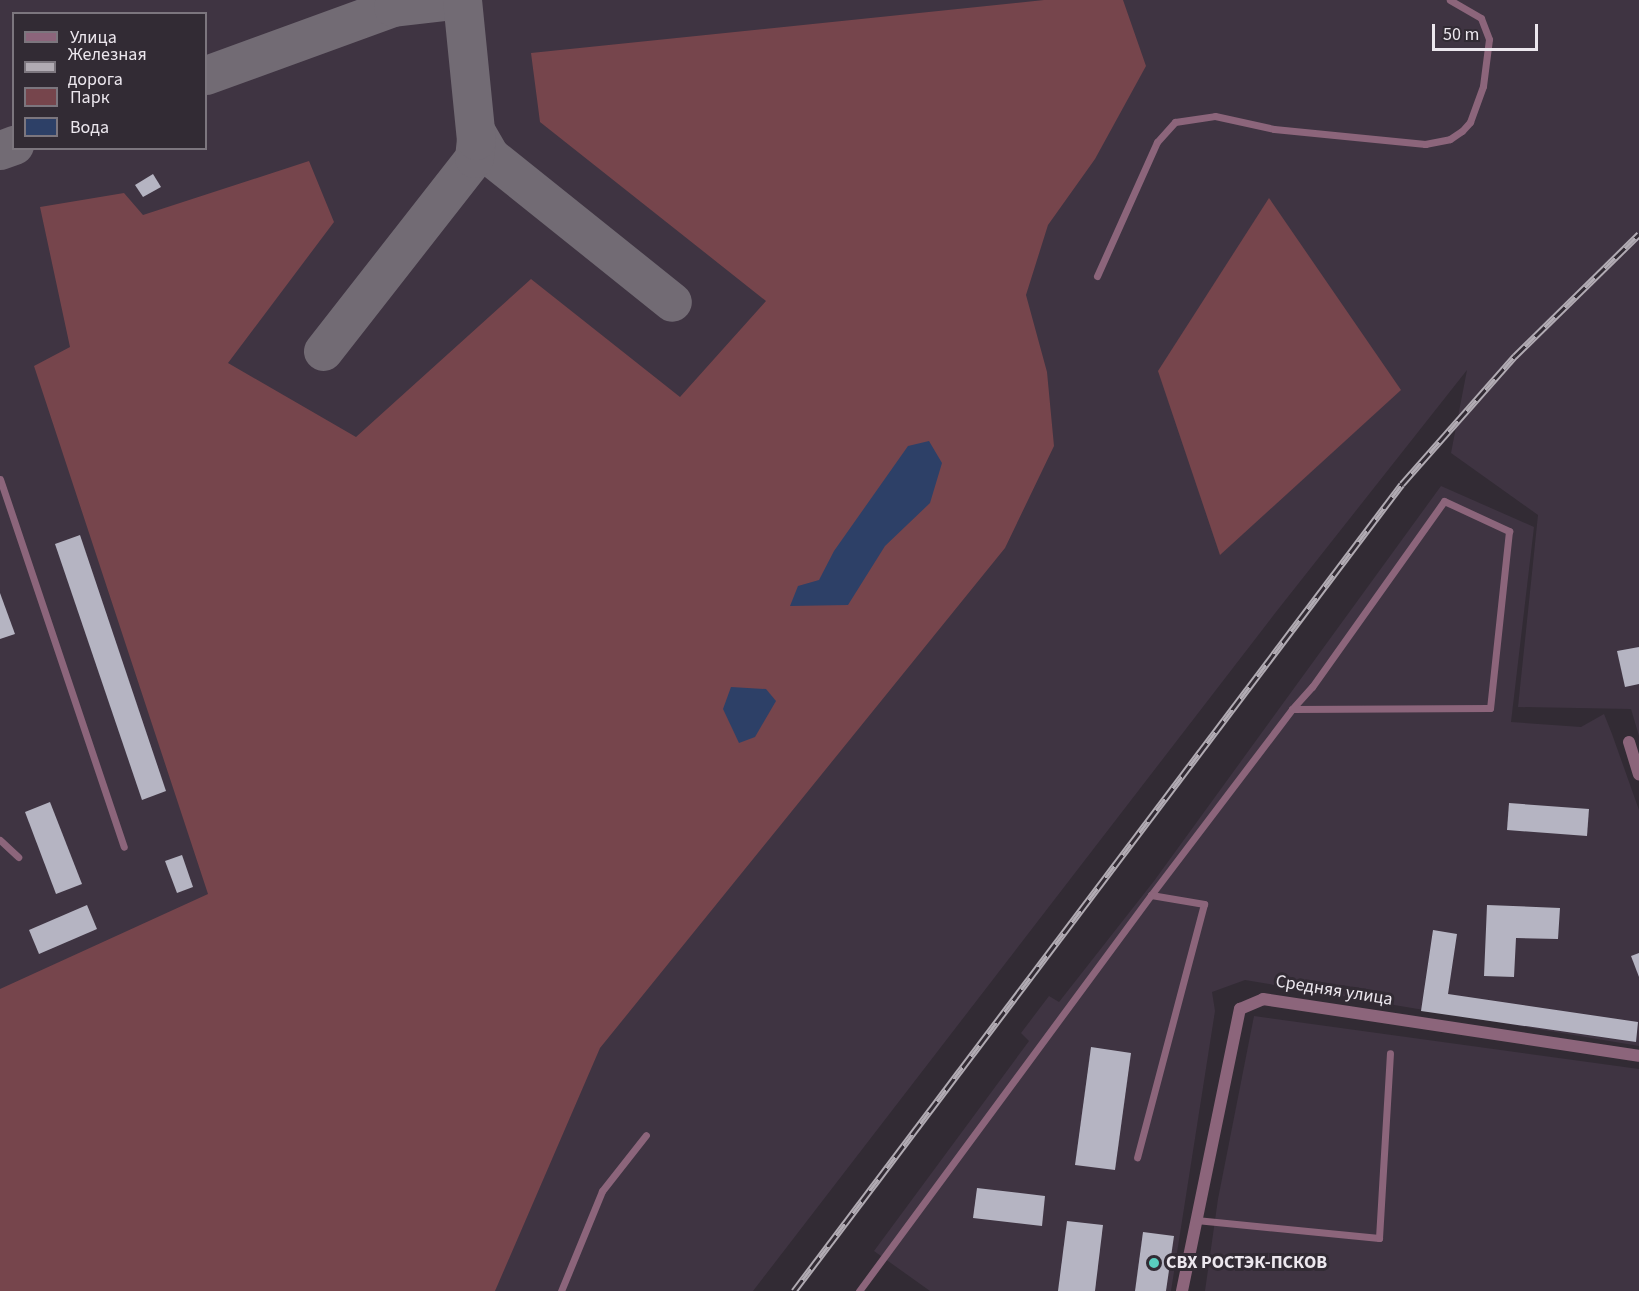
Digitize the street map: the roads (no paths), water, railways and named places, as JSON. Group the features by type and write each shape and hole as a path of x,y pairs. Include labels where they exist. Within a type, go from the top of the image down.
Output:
{"street":[{"path":"1629,742 1639,774"},
{"name":"Средняя улица","path":"1182,1291 1232,1031 1240,1009 1263,999 1639,1056"}],"lane":[{"path":"1097,276 1157,142 1174,122 1215,116 1274,129 1425,144 1450,139 1462,131 1470,122 1483,86 1489,39 1481,18 1450,0"},
{"path":"0,478 124,847"},
{"path":"859,1291 1151,895 1292,709 1312,687 1444,501 1509,531 1491,708 1292,709"},
{"path":"0,840 18,857"},
{"path":"1137,1157 1204,904 1151,895"},
{"path":"1196,1220 1379,1238 1389,1053"},
{"path":"561,1291 603,1191 646,1134"}],"water":[{"path":"929,441 942,463 930,503 885,546 848,605 790,606 798,586 819,580 834,551 908,446"},
{"path":"731,687 766,689 776,701 755,737 739,743 723,709"}],"railway":[{"path":"794,1291 1402,484 1515,356 1639,234"}],"place":[{"name":"СВХ РОСТЭК-ПСКОВ","path":"1154,1263"}]}
